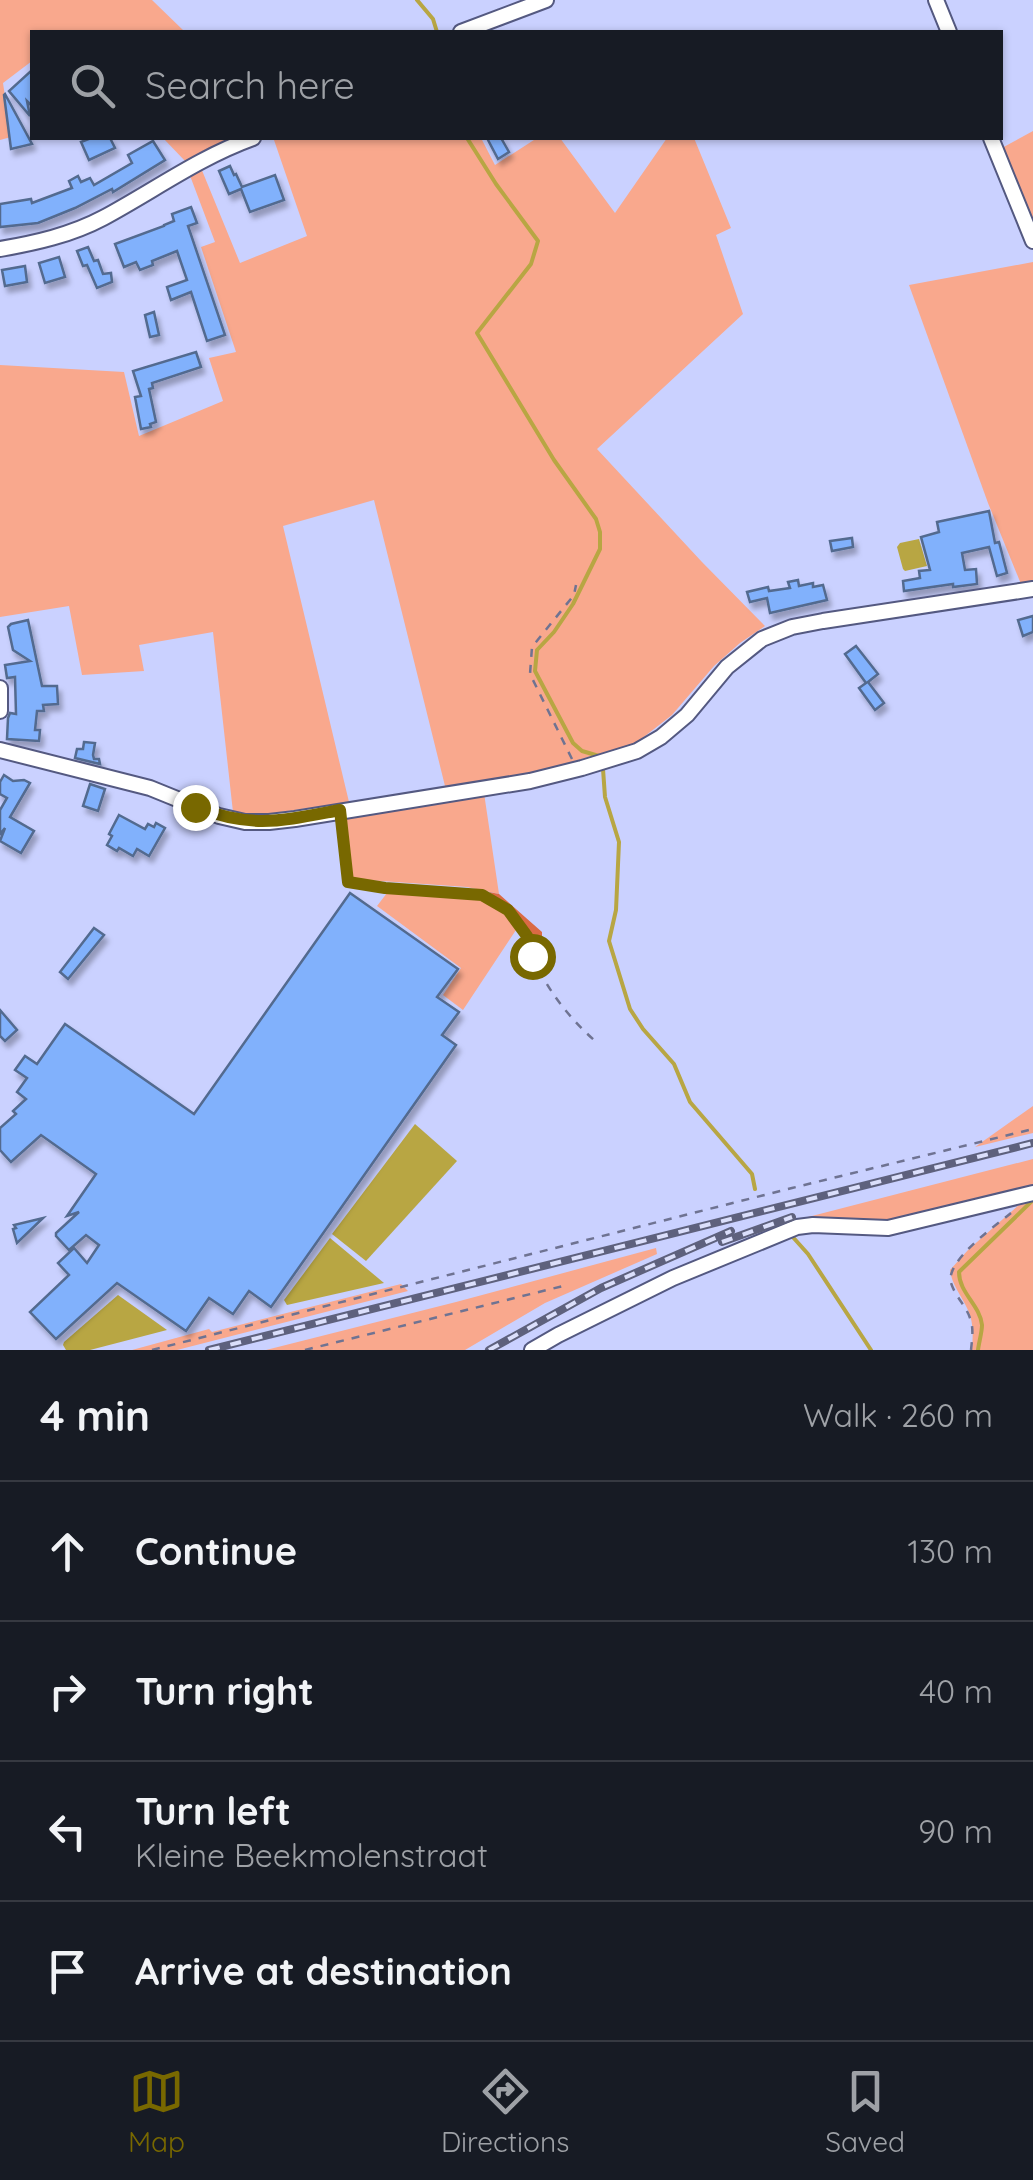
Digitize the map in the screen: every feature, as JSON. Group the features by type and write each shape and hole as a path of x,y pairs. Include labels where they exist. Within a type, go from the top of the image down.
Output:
{"street":[{"path":"466,30 546,0"},
{"path":"936,0 948,30"},
{"path":"0,249 67,233 102,218 210,155 248,140"},
{"path":"992,140 1033,241"},
{"path":"0,750 150,788 219,816 269,822 577,770 637,751 660,737 687,715 727,667 762,639 792,627 1033,589"},
{"path":"0,688 0,712"},
{"path":"532,1350 672,1278 796,1227 888,1228 1032,1193"}],"path":[{"path":"576,585 574,595 532,647 530,674 577,770"},
{"path":"340,810 348,882 482,895 508,910 527,936 545,982 574,1022 594,1040"},
{"path":"152,1350 1033,1130"},
{"path":"971,1350 971,1320 949,1279 951,1272 977,1240 1032,1193"},
{"path":"305,1350 567,1285"}],"shaded area":[{"path":"0,0 152,0 183,30 30,30 30,63 3,83 11,137 0,140"},
{"path":"1033,131 1033,229 1000,149"},
{"path":"165,140 238,140 186,162"},
{"path":"274,140 482,140 495,165 534,140 561,140 615,213 666,140 695,140 731,228 716,235 743,314 597,449 765,626 714,666 672,715 636,743 509,777 445,786 374,500 283,526 349,802 254,816 233,812 213,632 139,645 144,671 82,675 69,606 0,617 0,365 124,372 139,436 223,401 209,358 236,352 201,247 215,242 189,173 201,168 240,263 307,236"},
{"path":"1033,262 1033,582 1021,584 909,285"},
{"path":"919,539 927,566 905,571 897,547"},
{"path":"484,793 499,894 467,887 352,879 349,875 345,814"},
{"path":"489,892 499,894 542,932 542,958 537,959 519,921"},
{"path":"387,893 488,901 518,927 463,1010 443,995 461,968 377,906"},
{"path":"1033,1106 1033,1133 975,1147"},
{"path":"415,1124 457,1161 366,1261 332,1234"},
{"path":"1033,1159 1033,1188 879,1223 808,1217"},
{"path":"1033,1196 1033,1350 972,1350 971,1318 950,1270"},
{"path":"330,1238 384,1283 287,1305 284,1300"},
{"path":"656,1248 657,1254 545,1303 465,1350 266,1350 456,1302"},
{"path":"401,1284 408,1291 177,1350 132,1350 209,1329 212,1332"},
{"path":"118,1295 167,1330 90,1350 66,1350 64,1342"}],"building":[{"path":"30,72 30,104 27,101 30,116 9,91"},
{"path":"5,94 32,144 11,149"},
{"path":"111,140 115,148 89,160 81,142"},
{"path":"488,140 502,140 509,152 498,159"},
{"path":"153,141 165,160 113,192 112,189 38,223 0,227 0,204 31,199 32,203 72,188 69,181 78,176 81,182 90,178 94,185 132,163 128,155"},
{"path":"230,166 242,187 275,175 284,200 250,212 241,189 229,194 219,171"},
{"path":"191,207 197,223 188,226 225,335 207,341 191,292 171,300 167,287 187,280 177,251 140,270 136,262 124,267 115,244 164,226 174,221 172,214"},
{"path":"88,247 103,274 111,273 112,282 97,288 77,251"},
{"path":"59,257 65,277 45,283 39,263"},
{"path":"25,266 27,282 5,286 2,270"},
{"path":"154,312 159,335 150,337 145,315"},
{"path":"196,352 201,367 152,383 153,388 149,389 156,422 141,429 135,397 141,396 133,371"},
{"path":"989,511 995,543 999,542 1007,573 997,576 989,547 962,553 965,570 976,569 977,584 904,591 903,581 920,578 919,571 930,570 921,537 939,532 937,522"},
{"path":"852,538 853,547 832,551 830,541"},
{"path":"798,580 799,586 823,585 827,600 770,613 767,598 750,602 747,592 768,587 769,591 790,588 788,582"},
{"path":"1033,616 1033,632 1023,636 1018,620"},
{"path":"28,620 42,686 57,686 58,704 43,705 44,711 37,711 35,730 40,730 39,741 7,739 8,718 10,713 16,714 15,677 7,678 5,665 30,661 13,650 8,627"},
{"path":"856,646 878,674 868,682 884,703 875,710 859,688 866,683 845,654"},
{"path":"84,742 95,743 93,755 100,764 75,758"},
{"path":"4,775 13,781 30,783 10,817 34,831 21,853 0,841 5,828 0,834 0,810 7,798 0,794"},
{"path":"90,784 105,789 98,811 83,806"},
{"path":"119,815 145,829 156,823 165,828 149,856 137,849 133,856 107,845"},
{"path":"350,893 458,969 437,997 459,1012 442,1035 456,1045 271,1307 249,1291 233,1314 209,1298 186,1331 117,1283 56,1339 30,1312 69,1275 58,1263 74,1248 87,1263 99,1245 86,1235 69,1250 56,1236 79,1212 67,1216 96,1174 41,1135 11,1162 0,1150 0,1128 26,1099 17,1092 27,1078 15,1070 25,1056 37,1064 65,1024 194,1114"},
{"path":"94,928 104,935 68,979 60,972"},
{"path":"0,1010 17,1030 5,1041 0,1036"},
{"path":"43,1218 17,1243 14,1225"}],"waterway":[{"path":"417,0 433,19 436,30"},
{"path":"468,140 538,241 531,264 477,333 554,460 596,519 600,532 600,549 573,604 537,650 535,671 573,743 582,751 599,756"},
{"path":"603,769 605,797 619,842 616,910 609,941 630,1009 674,1064 690,1102 752,1174 755,1189"},
{"path":"978,1350 980,1318 962,1286 959,1272 1033,1200"},
{"path":"791,1235 808,1254 871,1350"}],"railway":[{"path":"209,1350 1033,1143"},
{"path":"722,1242 792,1217"},
{"path":"489,1350 601,1288 731,1231"}],"route":[{"path":"195,807 245,822 269,822 340,810 348,882 482,895 508,910 527,936 532,956"}]}
